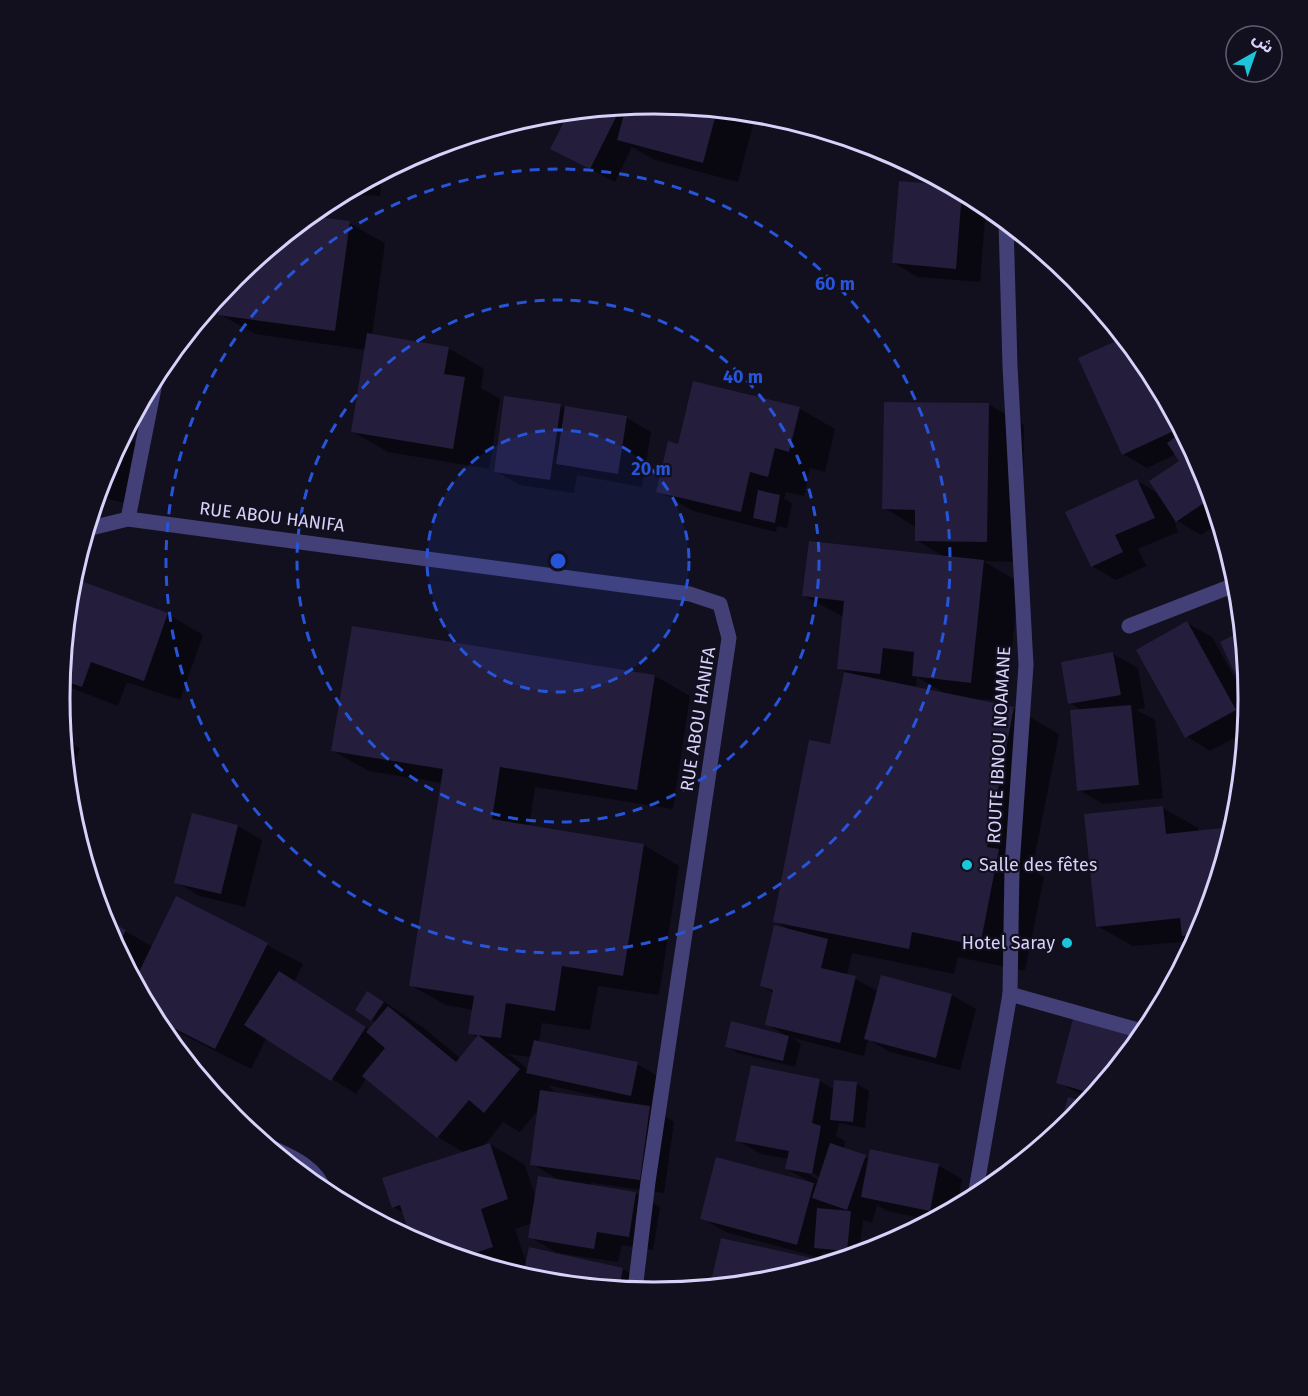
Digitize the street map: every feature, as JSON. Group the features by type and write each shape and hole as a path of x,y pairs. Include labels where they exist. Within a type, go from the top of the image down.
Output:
{"street":[{"name":"ROUTE IBNOU NOAMANE","path":"977,1183 1010,994 1012,867 1026,665 1010,366 1006,233"},
{"path":"96,527 128,519 151,403"},
{"name":"RUE ABOU HANIFA","path":"128,519 690,594 720,604 729,638 648,1182 636,1281"},
{"path":"1129,626 1227,588"},
{"path":"1010,994 1134,1029"}],"building":[{"path":"654,114 715,118 703,163 617,140 624,116"},
{"path":"617,116 590,169 550,149 564,122"},
{"path":"899,181 928,183 961,202 956,269 892,263"},
{"path":"323,218 350,221 335,331 218,315 219,309 241,285 299,235"},
{"path":"367,333 449,347 444,374 465,377 453,449 351,432"},
{"path":"1116,341 1139,374 1172,431 1122,455 1078,358"},
{"path":"693,381 800,407 789,452 775,448 768,477 750,472 741,512 656,492 668,441 678,444"},
{"path":"504,396 561,404 550,480 494,472"},
{"path":"884,402 989,403 987,542 915,541 915,510 882,509"},
{"path":"565,406 627,416 618,474 556,464"},
{"path":"1175,437 1204,503 1176,522 1149,481 1179,461 1167,443"},
{"path":"1137,479 1155,518 1115,535 1123,552 1091,567 1065,512"},
{"path":"758,490 780,495 775,523 753,518"},
{"path":"809,541 984,560 971,683 912,676 914,652 883,648 880,674 837,669 844,601 802,596"},
{"path":"83,582 168,613 144,681 91,662 82,687 71,683 75,622"},
{"path":"1187,621 1236,710 1185,738 1136,650"},
{"path":"352,626 655,675 637,790 500,767 492,819 644,844 623,976 562,966 555,1011 506,1003 501,1038 468,1034 474,996 409,986 443,769 331,751"},
{"path":"1234,635 1237,678 1220,642"},
{"path":"1113,652 1121,695 1068,704 1061,662"},
{"path":"844,672 1014,707 987,847 999,849 980,946 912,932 909,949 773,922 809,740 830,744"},
{"path":"1131,705 1139,785 1077,791 1070,710"},
{"path":"1163,806 1166,834 1222,828 1207,886 1186,935 1182,936 1180,918 1096,927 1084,814"},
{"path":"192,813 238,825 221,894 174,883"},
{"path":"176,896 268,943 215,1049 173,1028 139,971"},
{"path":"117,925 126,930 122,937"},
{"path":"774,925 828,939 821,968 856,976 840,1043 765,1025 773,990 760,986"},
{"path":"279,971 366,1027 331,1081 244,1025"},
{"path":"881,975 952,994 936,1058 864,1039"},
{"path":"367,991 384,1002 371,1021 355,1010"},
{"path":"388,1006 456,1062 478,1035 520,1069 484,1113 469,1100 437,1138 362,1076 385,1048 366,1032"},
{"path":"1073,1019 1130,1034 1085,1091 1056,1083"},
{"path":"731,1021 789,1036 783,1061 725,1047"},
{"path":"534,1040 638,1062 631,1096 526,1073"},
{"path":"751,1065 820,1079 812,1123 821,1126 812,1174 785,1169 789,1151 735,1141"},
{"path":"834,1080 857,1082 853,1122 830,1120"},
{"path":"540,1090 650,1106 640,1180 530,1165"},
{"path":"1068,1097 1078,1100 1067,1111 1063,1115"},
{"path":"490,1143 508,1199 481,1209 493,1247 474,1253 407,1226 400,1205 392,1208 382,1178"},
{"path":"830,1143 866,1155 847,1210 812,1198"},
{"path":"870,1149 939,1164 930,1211 861,1197"},
{"path":"716,1157 814,1183 797,1245 700,1219"},
{"path":"538,1176 636,1192 629,1237 597,1232 594,1249 528,1238"},
{"path":"817,1208 851,1211 847,1249 843,1251 814,1248"},
{"path":"721,1238 815,1259 768,1270 712,1278"},
{"path":"529,1247 623,1268 621,1280 578,1277 525,1267"}],"place":[{"name":"Salle des fêtes","path":"967,865"},
{"name":"Hotel Saray","path":"1067,943"}]}
